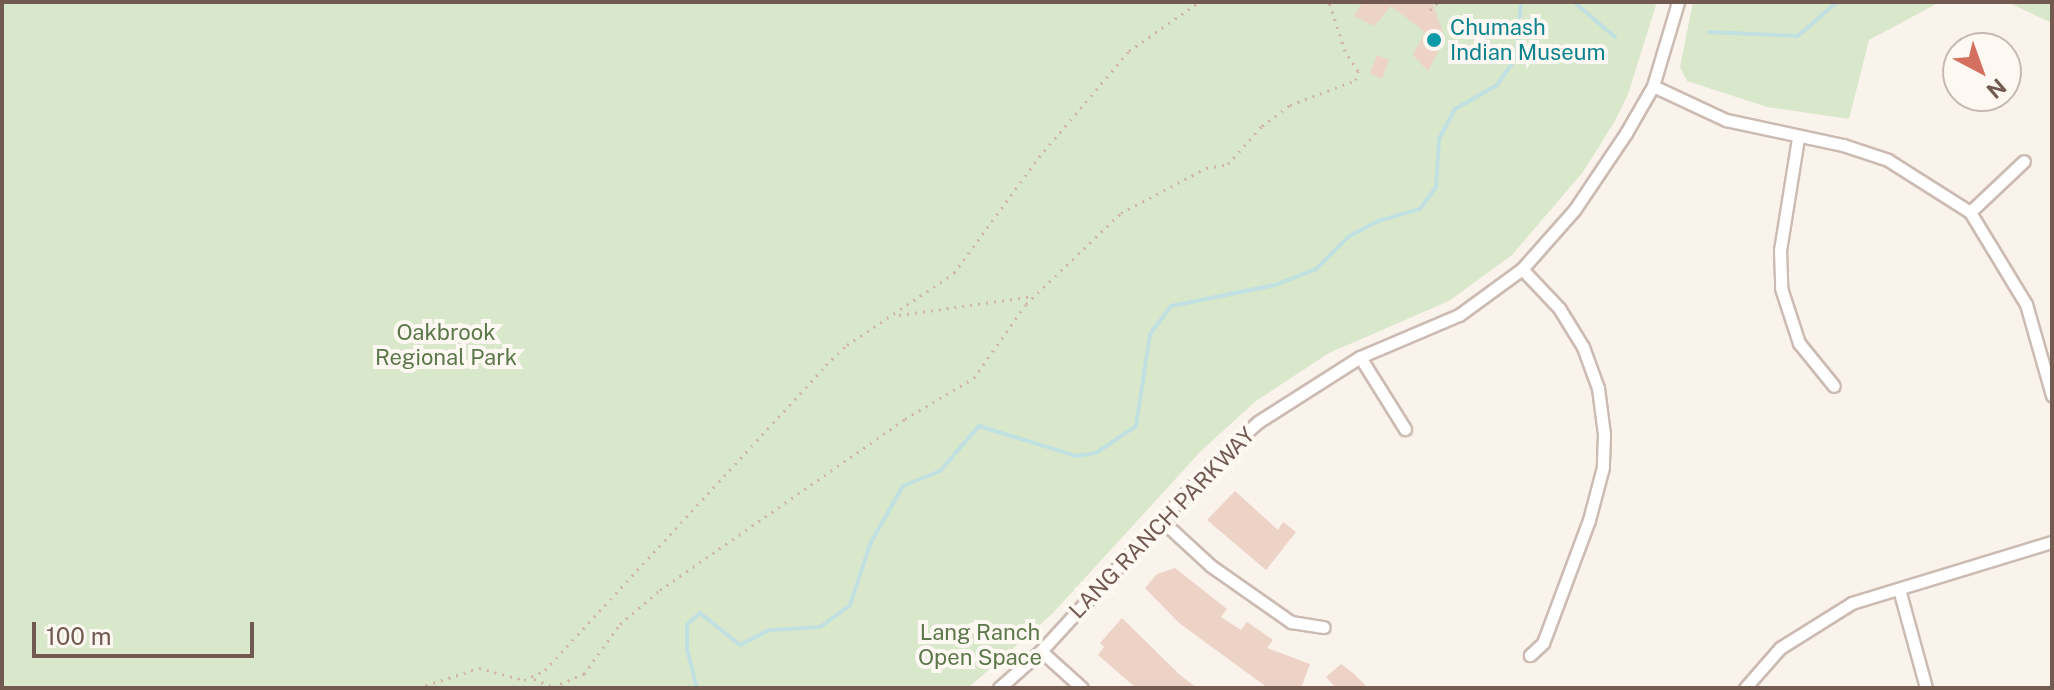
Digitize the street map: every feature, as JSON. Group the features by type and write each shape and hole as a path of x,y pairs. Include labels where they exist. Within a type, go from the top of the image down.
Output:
{"street":[{"name":"LANG RANCH PARKWAY","path":"999,688 1041,651 1161,520 1258,422 1360,357 1459,315 1522,269 1600,175 1653,86 1678,2"},
{"path":"1653,86 1726,120 1798,138 1843,145 1888,160 1970,212 2026,304 2052,395"},
{"path":"1798,138 1780,250 1781,288 1799,343 1834,386"},
{"path":"1970,212 2024,161"},
{"path":"1522,269 1559,308 1583,347 1598,388 1604,434 1603,467 1589,520 1543,643 1530,655"},
{"path":"1360,357 1405,429"},
{"path":"1161,520 1211,566 1291,622 1324,627"},
{"path":"1745,688 1780,648 1814,623 1852,603 2052,542"},
{"path":"1899,589 1926,688"},
{"path":"1041,651 1082,688"}],"path":[{"path":"534,679 826,365 847,345 897,316 954,273 1039,157 1129,51 1199,2"},
{"path":"418,688 479,668 534,679 553,687 584,674 600,647 652,596 793,495 974,378 1026,304 1121,213 1179,180 1228,164 1262,126 1290,105 1356,80 1358,71 1345,51 1329,2"},
{"path":"1430,10 1438,2"},
{"path":"897,316 1037,296"}],"green space":[{"name":"Oakbrook Regional Park","path":"2,2 1657,2 1628,94 1615,121 1583,172 1512,255 1449,301 1329,353 1256,401 1201,451 1053,613 968,688 2,688"},
{"path":"1693,2 1940,2 1869,40 1849,119 1767,107 1687,81 1680,67"},
{"path":"2007,2 2052,2 2052,23"}],"building":[{"path":"1363,2 1432,2 1445,38 1428,71 1413,55 1425,32 1391,6 1374,26 1354,16"},
{"name":"Chumash Indian Museum","path":"1377,55 1389,60 1382,79 1370,74"},
{"path":"1235,491 1278,530 1283,522 1296,532 1266,570 1207,520"},
{"path":"1175,568 1227,609 1221,617 1241,630 1247,622 1273,640 1267,648 1310,664 1301,688 1268,688 1179,623 1145,588 1157,574"},
{"path":"1122,618 1197,688 1136,688 1098,655 1104,647 1100,643"},
{"path":"1341,664 1368,688 1336,688 1326,677"}],"waterway":[{"path":"697,688 687,649 687,625 700,613 740,645 770,630 820,627 850,605 870,544 903,486 940,471 979,426 1076,456 1096,453 1136,426 1150,334 1171,306 1275,285 1316,269 1348,237 1378,221 1420,209 1436,187 1439,139 1455,109 1497,85 1516,58 1521,2"},
{"path":"1574,2 1615,37"},
{"path":"1709,32 1798,36 1837,2"}],"place":[{"name":"Chumash Indian Museum","path":"1434,40"}],"park label":[{"name":"Lang Ranch Open Space","path":"980,644"}]}
